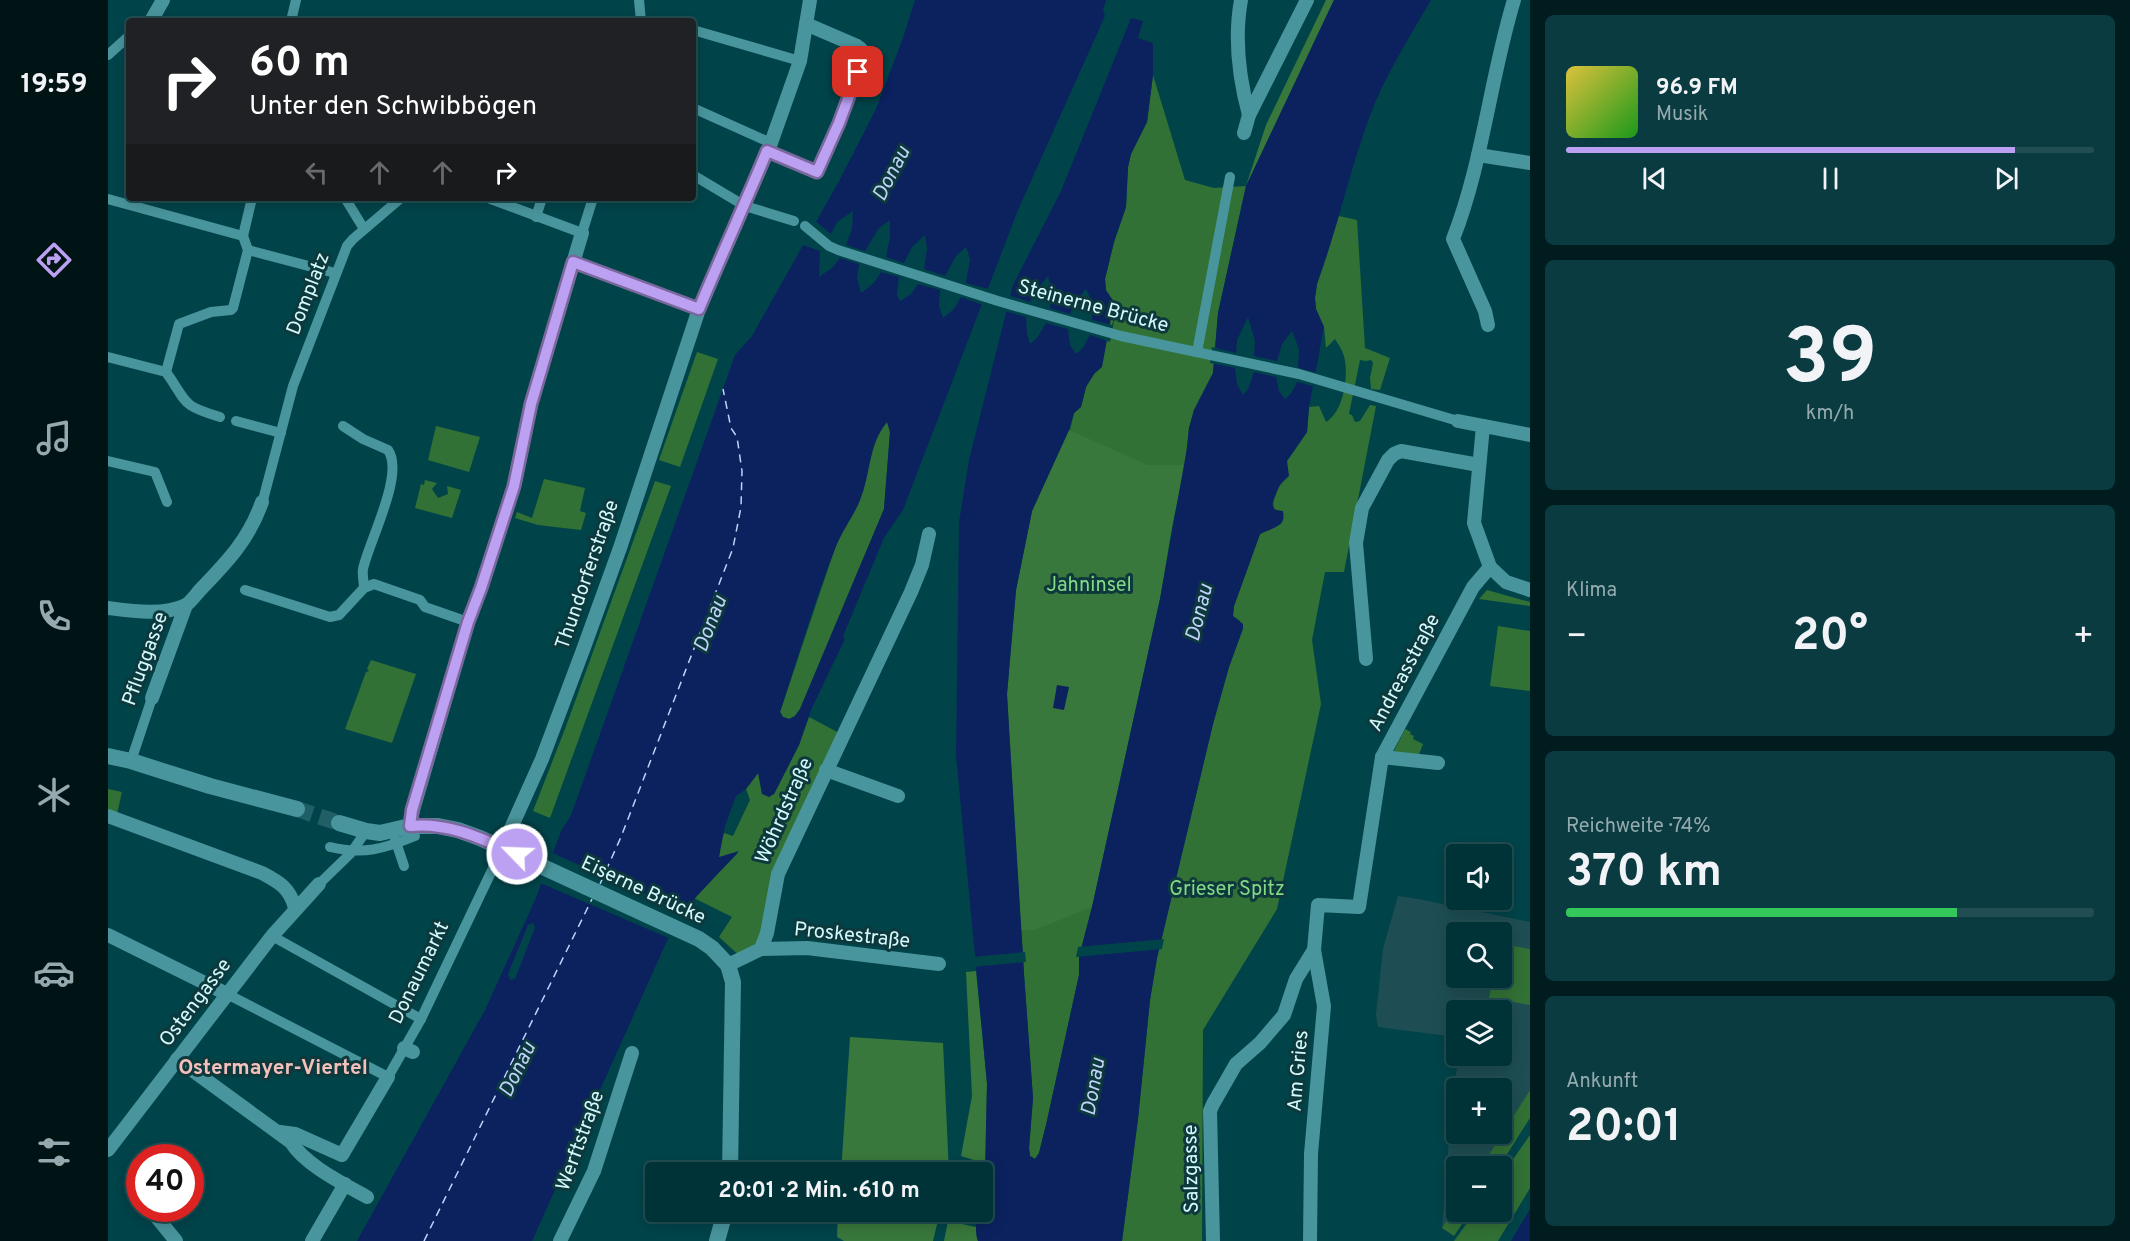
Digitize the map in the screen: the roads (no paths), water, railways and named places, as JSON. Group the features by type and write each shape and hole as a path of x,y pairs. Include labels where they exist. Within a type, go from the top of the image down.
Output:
{"street":[{"path":"153,18 163,0"},
{"path":"292,18 296,0"},
{"path":"639,0 644,18"},
{"name":"Thundorferstraße","path":"503,848 542,759 620,548 699,309 769,147 800,61 810,0"},
{"path":"1240,0 1238,57 1249,115"},
{"path":"1244,133 1249,115 1307,0"},
{"path":"1486,318 1453,239 1468,197 1496,66 1514,0"},
{"path":"696,110 817,172 839,123 862,53 857,46 806,24"},
{"path":"696,31 800,61"},
{"path":"108,55 126,39"},
{"path":"1478,155 1530,162"},
{"path":"696,177 745,206 794,221"},
{"path":"1197,352 1230,177"},
{"path":"108,199 243,236"},
{"path":"166,372 179,324 199,316 233,308 248,250 243,236 251,201"},
{"path":"347,201 364,229"},
{"name":"Domplatz","path":"262,501 293,386 347,246 397,201"},
{"path":"496,201 582,233"},
{"path":"536,217 541,201"},
{"path":"330,848 351,853 381,848 413,831 412,810 468,622 514,486 531,404 592,201"},
{"name":"Steinerne Brücke","path":"805,226 829,246 998,301 1121,336 1299,374 1458,421"},
{"path":"248,250 335,273"},
{"path":"573,262 699,309"},
{"path":"108,357 166,372 189,406 220,417"},
{"path":"236,421 282,429"},
{"path":"1458,421 1530,435"},
{"path":"343,426 363,439 388,450 394,463 384,504 362,571 364,588"},
{"path":"1483,426 1474,522 1490,567 1506,582 1530,590"},
{"path":"1366,658 1356,543 1362,508 1388,460 1401,451 1479,465"},
{"path":"108,462 156,472 167,501"},
{"path":"108,608 138,612 163,611 186,604 221,568 254,526 262,501"},
{"name":"Wöhrdstraße","path":"761,949 767,933 778,874 911,592 922,565 928,534"},
{"name":"Andreasstraße","path":"1318,905 1359,907 1382,757 1473,587 1490,567"},
{"path":"245,590 330,617 339,615 364,588 374,584 420,600 425,607 468,622"},
{"name":"Pfluggasse","path":"130,761 186,604"},
{"path":"108,756 297,809"},
{"path":"1382,757 1438,763"},
{"path":"826,770 898,796"},
{"path":"108,816 279,881 288,890 295,908"},
{"name":"Eiserne Brücke","path":"339,823 366,831 386,832 413,831 424,824 451,828 503,848 683,931 712,948 728,965"},
{"path":"319,884 351,853 366,831"},
{"path":"396,841 404,866"},
{"name":"Donaumarkt","path":"278,1132 295,1134 342,1155 388,1077 409,1050 465,912 503,848"},
{"name":"Ostengasse","path":"108,1150 272,936 319,884"},
{"name":"Am Gries","path":"1311,1241 1311,1154 1324,1006 1314,950 1318,905"},
{"path":"108,935 388,1077"},
{"path":"272,936 421,1019"},
{"name":"Proskestraße","path":"761,949 807,948 939,964"},
{"path":"730,1162 733,982 728,965 761,949"},
{"name":"Salzgasse","path":"1213,1241 1210,1111 1236,1064 1260,1043 1284,1015 1296,979 1314,950"},
{"name":"Werftstraße","path":"560,1241 594,1171 632,1053"},
{"path":"177,1059 278,1132 329,1174 367,1197"},
{"path":"312,1241 345,1185"},
{"path":"161,1222 176,1241"},
{"path":"717,1241 722,1222"}],"water":[{"name":"Donau","path":"915,0 1106,0 1103,10 1105,16 1018,210 903,510 884,538 843,636 845,639 811,710 799,745 774,794 769,797 762,794 758,773 746,789 736,796 725,826 719,857 739,851 684,910 667,941 532,1241 357,1241 485,1010 535,900 562,829 574,807 735,355 752,336 839,181 876,109","holes":["887,422 890,432 884,509 800,709 795,716 789,719 783,717 780,712 827,569 860,500 876,440"]},
{"name":"Donau","path":"1334,0 1431,0 1382,88 1362,139 1317,284 1316,309 1324,327 1309,407 1307,432 1287,461 1289,476 1280,484 1272,504 1275,510 1283,511 1282,521 1277,527 1260,534 1234,606 1233,616 1243,624 1243,628 1213,724 1157,958 1122,1241 978,1241 977,1222 993,1222 993,1162 985,1162 987,1083 956,755 959,522 969,460 1013,285 1061,191 1131,18 1143,21 1138,38 1153,43 1153,75 1147,122 1131,154 1126,207 1105,279 1106,290 1114,302 1102,367 1094,374 1086,387 1081,407 1074,413 1069,430 1032,511 1016,590 1007,694 1033,1098 1029,1148 1030,1156 1035,1159 1039,1153 1046,1125 1079,975 1079,957 1160,599 1189,428 1194,410 1213,373 1218,313 1246,186"},
{"path":"1057,685 1069,687 1064,710 1053,708"},
{"path":"1530,1209 1530,1241 1511,1241"}],"tunnel":[{"path":"297,809 339,823"}],"district":[{"name":"Ostermayer-Viertel","path":"273,1068"}],"park label":[{"name":"Jahninsel","path":"1089,586"},
{"name":"Grieser Spitz","path":"1227,890"}]}
